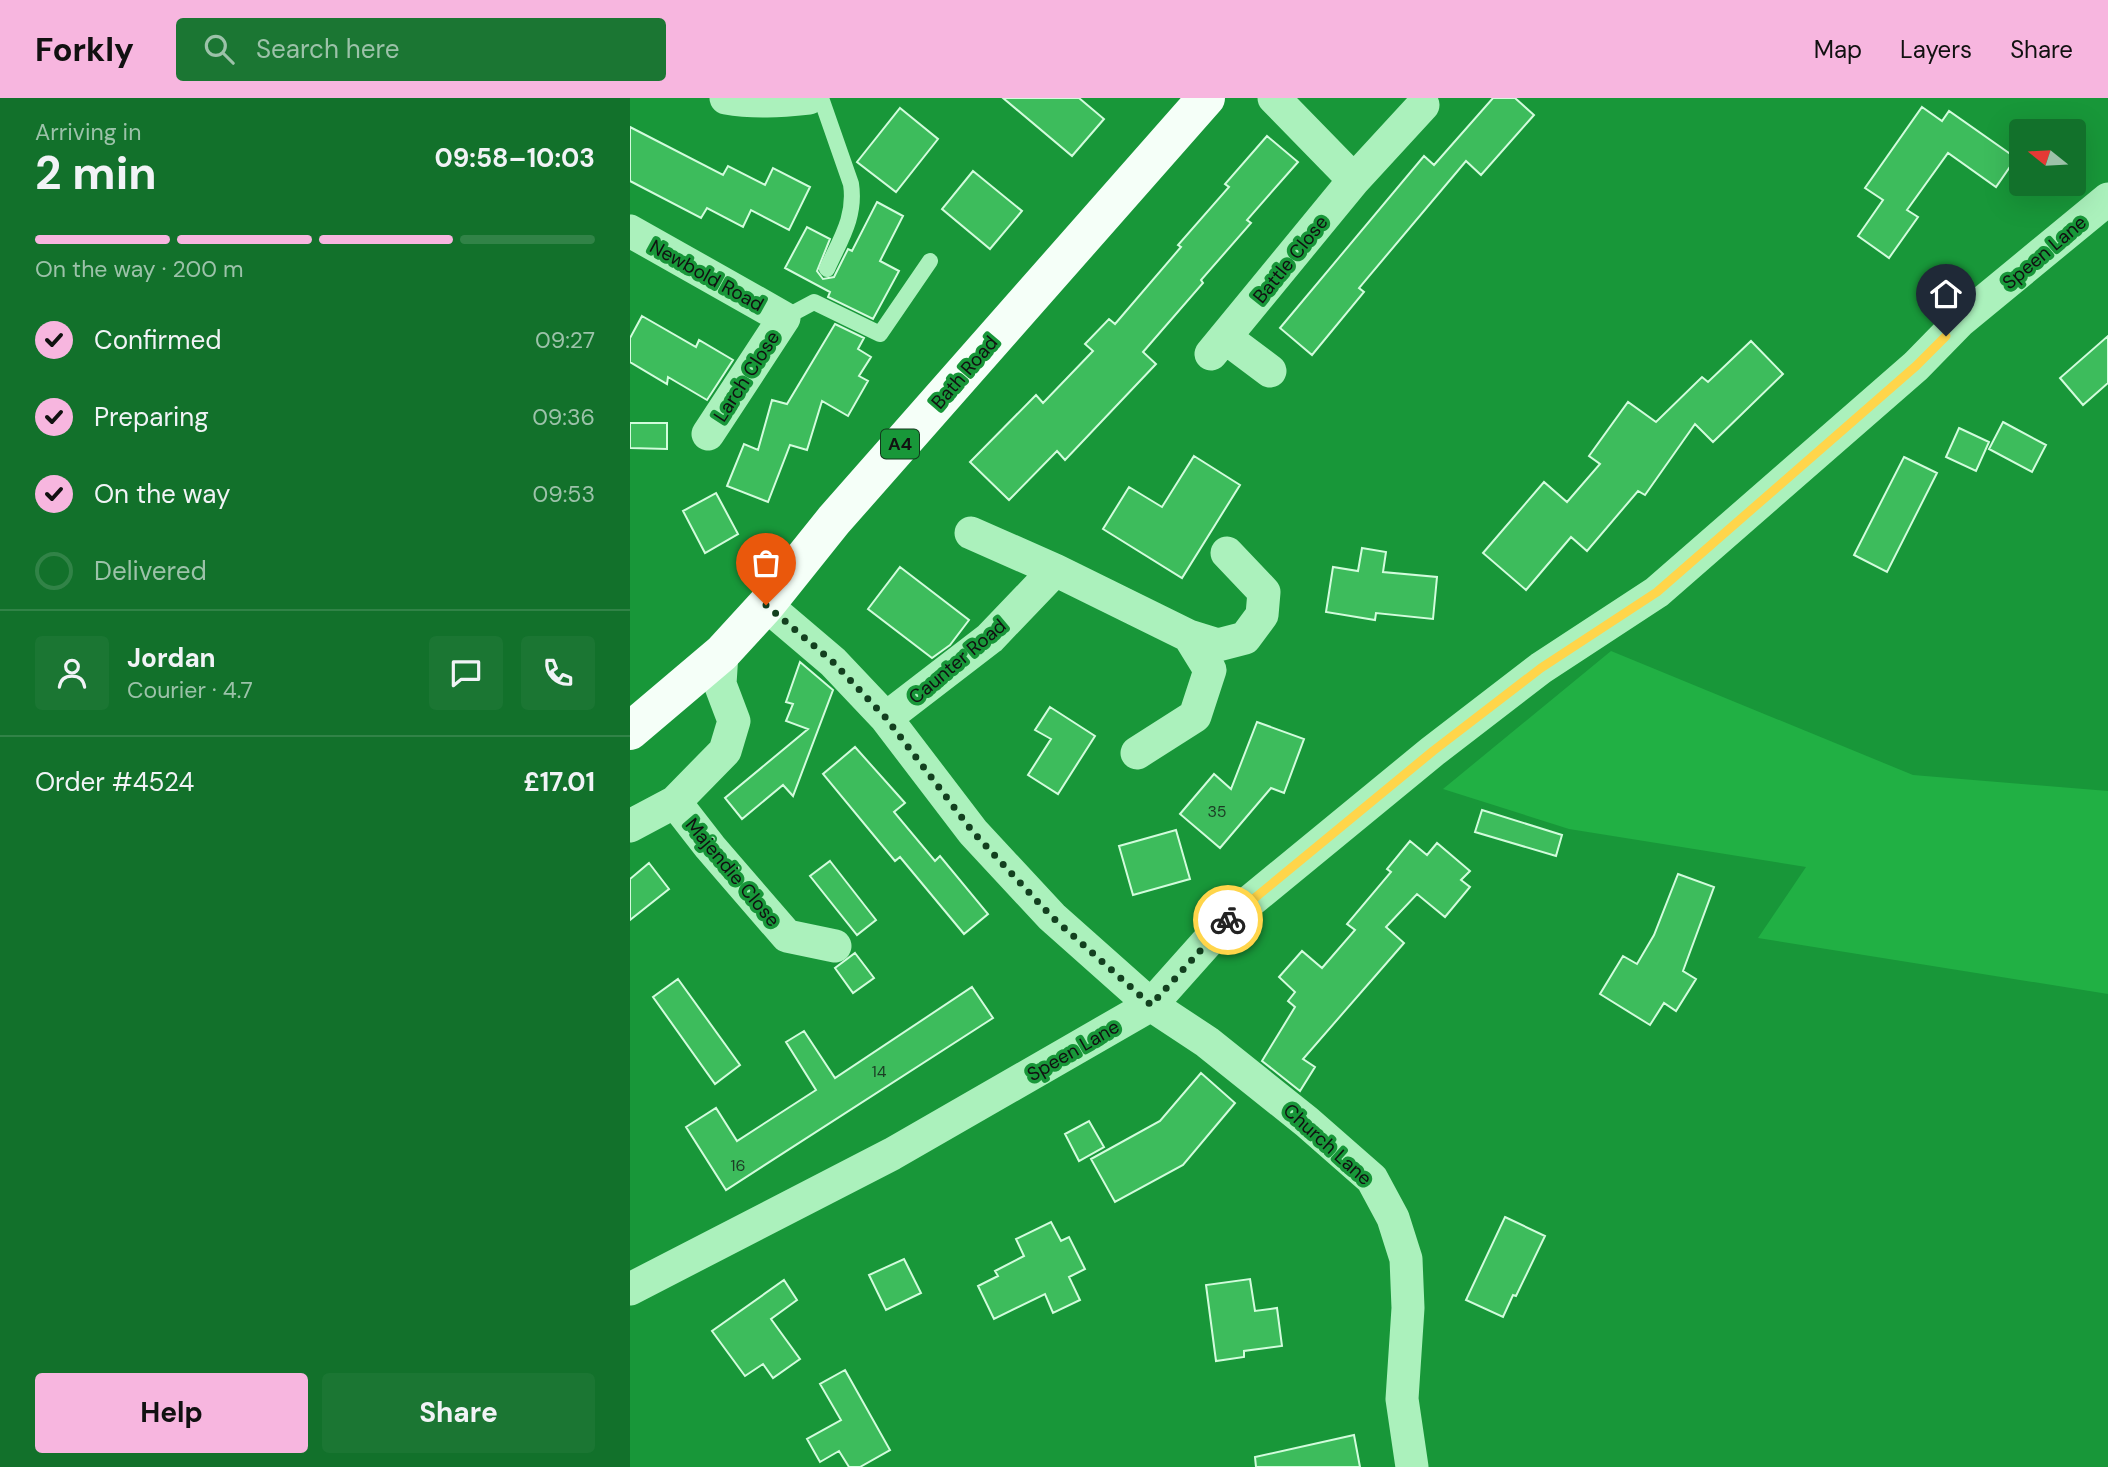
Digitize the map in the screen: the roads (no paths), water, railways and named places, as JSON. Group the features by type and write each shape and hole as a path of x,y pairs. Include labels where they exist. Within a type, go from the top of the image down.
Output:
{"main road":[{"name":"Bath Road","path":"630,731 722,653 766,605 891,455 1206,98"}],"street":[{"path":"726,98 745,102 809,98"},
{"path":"1274,98 1354,180"},
{"name":"Battle Close","path":"1270,371 1218,346 1354,180 1423,105"},
{"name":"Speen Lane","path":"630,1289 892,1154 1151,1005 1226,921 1433,751 1541,668 1657,592 1916,366 1960,321 2108,199"},
{"name":"Newbold Road","path":"630,231 784,318"},
{"name":"Larch Close","path":"708,434 784,318"},
{"path":"971,533 1055,570 1189,636 1218,645 1245,638 1262,615 1264,592 1227,553"},
{"name":"Caunter Road","path":"886,718 990,638 1055,570"},
{"name":"Church Lane","path":"766,605 833,662 886,718 973,832 1052,917 1151,1005 1207,1042 1307,1122 1371,1179 1393,1218 1406,1259 1408,1308 1402,1399 1412,1467"},
{"path":"1137,753 1195,716 1210,670 1189,636"},
{"name":"Majendie Close","path":"630,826 675,802 725,751 734,721 720,684 722,653"},
{"name":"Majendie Close","path":"675,802 787,936 835,946"}],"lane":[{"path":"821,98 851,184 853,199 852,213 827,269"},
{"path":"784,318 814,302 880,334 930,261"}]}
